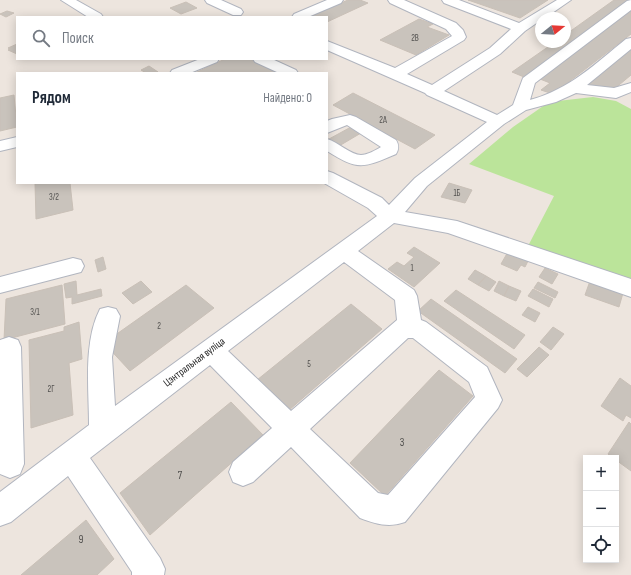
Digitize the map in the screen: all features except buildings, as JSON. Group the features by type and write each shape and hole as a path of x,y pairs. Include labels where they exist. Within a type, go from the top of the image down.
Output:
{"street":[{"path":"67,0 95,16"},
{"path":"211,0 237,12"},
{"path":"300,16 337,0"},
{"path":"394,0 452,26 458,33 459,37 396,74"},
{"path":"448,0 520,28"},
{"path":"432,92 495,51 520,28 565,0"},
{"path":"520,107 528,81 631,4"},
{"name":"Цэнтральная вуліца","path":"0,511 103,431 390,216 421,182 498,121 520,107 550,99 574,88 631,42"},
{"path":"328,45 396,74 432,92 498,121"},
{"path":"180,72 210,60"},
{"path":"262,60 289,72"},
{"path":"616,93 631,87"},
{"path":"574,88 616,93 631,102"},
{"path":"328,127 338,122 350,120 390,144 390,150 363,161 350,158 328,145"},
{"path":"0,146 16,142"},
{"path":"328,178 375,203 390,216 450,226 631,288"},
{"path":"344,251 406,296 410,328"},
{"path":"0,285 73,266"},
{"path":"103,431 100,357 108,316"},
{"path":"211,350 291,428 371,506 394,511 489,400 478,375 418,329 403,328 291,428 243,472"},
{"path":"0,350 10,347 10,464"},
{"path":"71,456 149,570 148,575"}],"green space":[{"path":"593,97 616,101 631,109 631,281 528,246 554,196 469,164 513,127 549,102"}]}
